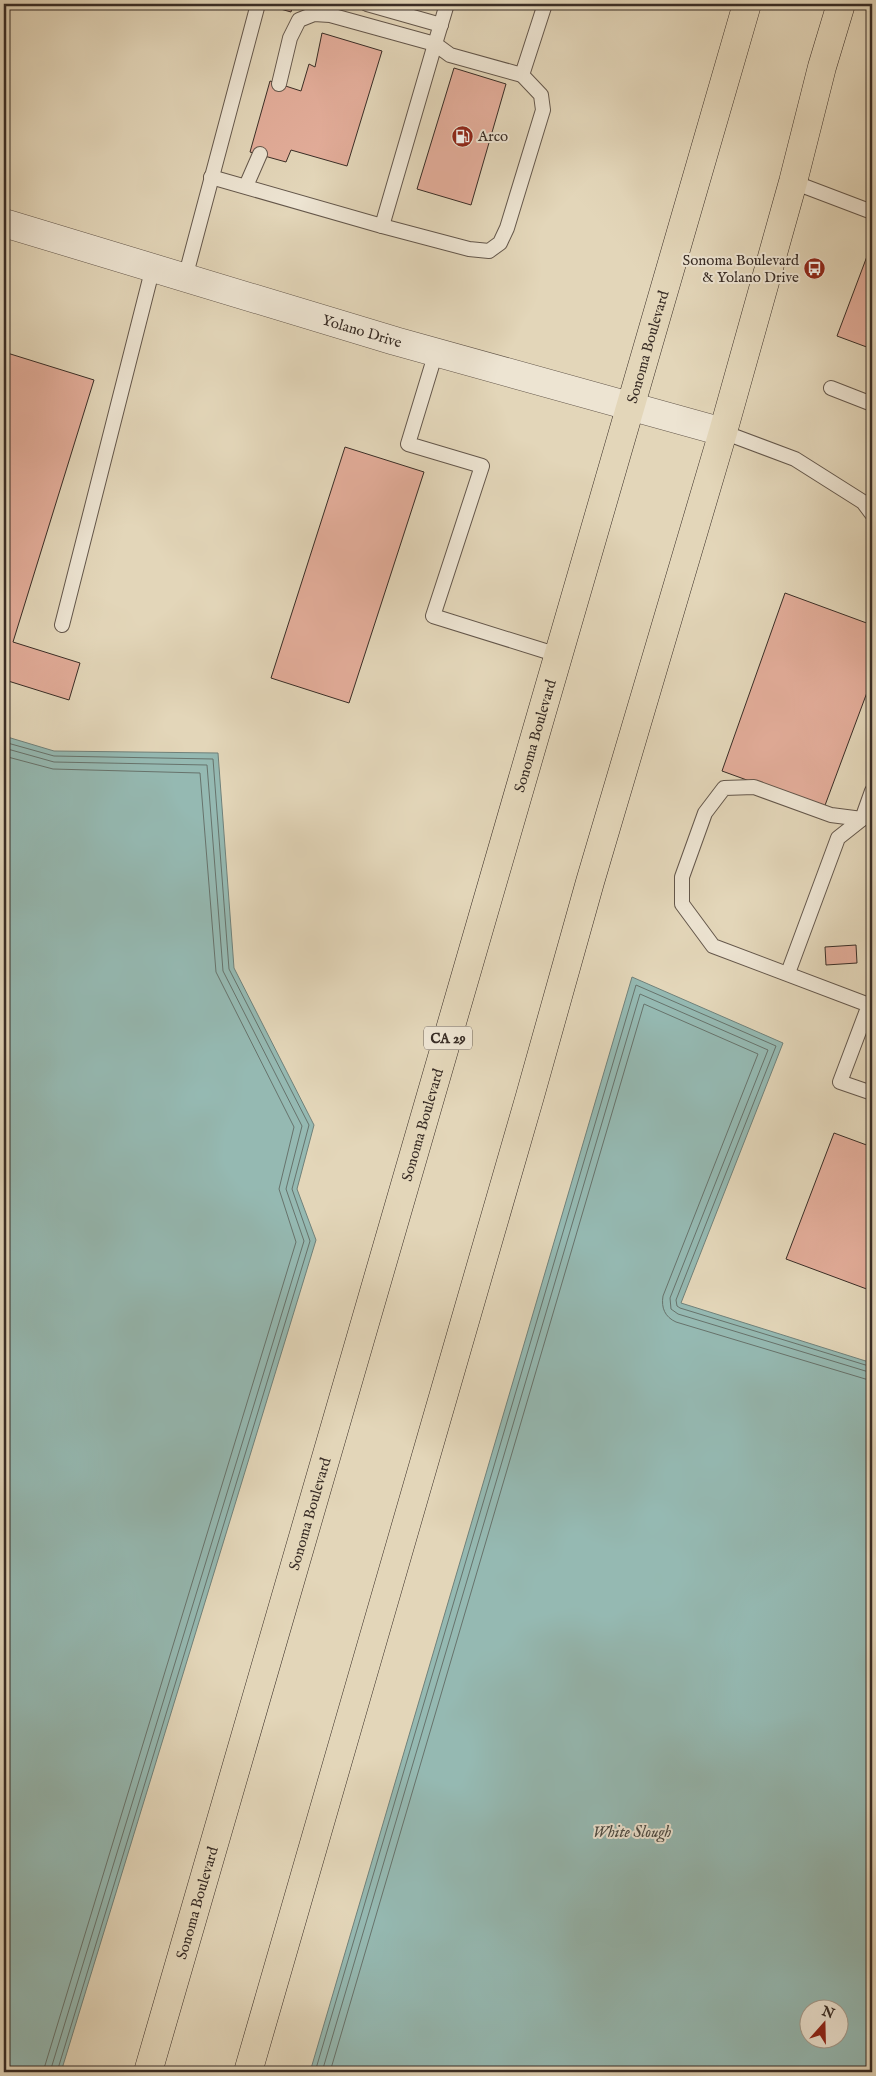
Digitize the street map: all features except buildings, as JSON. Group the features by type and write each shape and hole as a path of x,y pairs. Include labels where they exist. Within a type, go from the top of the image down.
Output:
{"main road":[{"name":"Sonoma Boulevard","path":"148,2072 747,4"},
{"path":"248,2072 590,882 723,432 793,182 822,67 841,4"}],"street":[{"name":"Yolano Drive","path":"4,223 436,352 723,432"}],"lane":[{"path":"185,278 258,4"},
{"path":"367,4 441,25"},
{"path":"382,226 447,4"},
{"path":"522,75 545,4"},
{"path":"211,177 469,249 489,250 500,243 507,228 543,110 541,95 522,75 450,54 435,44 330,15 314,14 299,20 290,38 279,84"},
{"path":"246,186 260,154"},
{"path":"793,182 872,212"},
{"path":"62,625 153,268"},
{"path":"436,352 408,444 482,466 433,616 558,656"},
{"path":"831,388 872,404"},
{"path":"723,432 795,459 864,502 872,514"},
{"path":"862,819 831,815 754,787 724,788 705,813 682,878 682,904 713,946 869,1005 840,1082 872,1093"},
{"path":"788,973 838,838 862,819 872,791"}],"water":[{"path":"4,736 54,751 218,753 234,968 314,1125 297,1189 316,1240 61,2072 4,2072"},
{"name":"White Slough","path":"632,977 783,1043 681,1303 872,1363 872,2072 310,2072"}],"place":[{"name":"Arco","path":"462,136"},
{"name":"Sonoma Boulevard & Yolano Drive","path":"815,269"}]}
